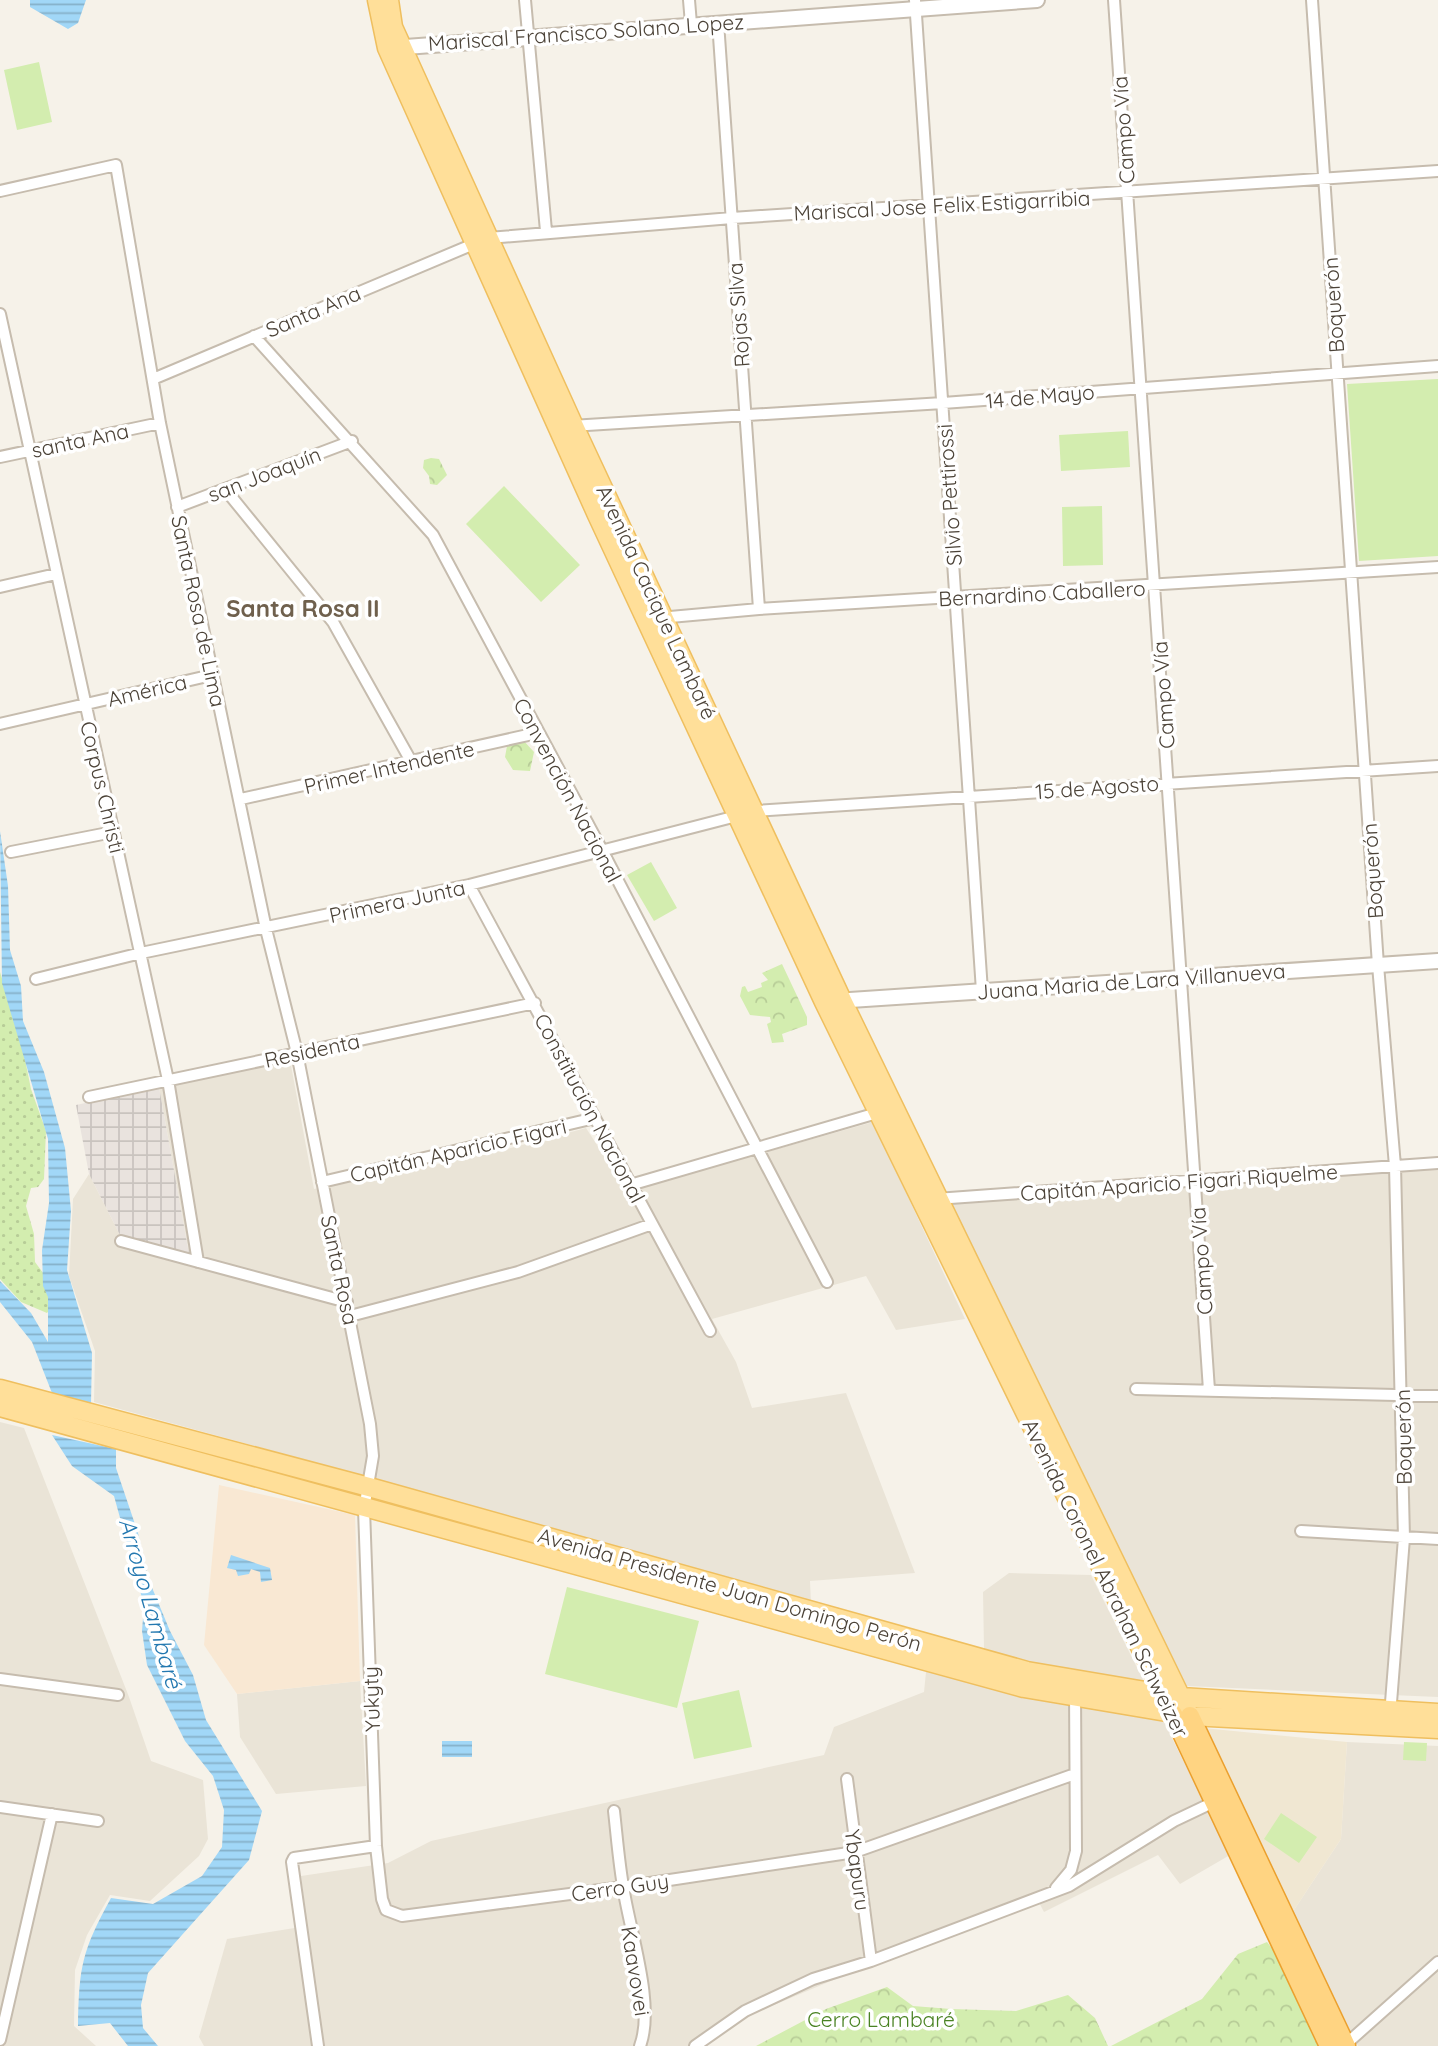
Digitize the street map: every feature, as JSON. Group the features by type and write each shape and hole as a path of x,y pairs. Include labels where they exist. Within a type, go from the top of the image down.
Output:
{"highway":[{"name":"Avenida Coronel Abrahan Schweizer","path":"1181,1709 1214,1802 1328,2046"},
{"name":"Avenida Coronel Abrahan Schweizer","path":"1181,1709 1346,2046"}],"main road":[{"name":"Avenida Cacique Lambaré","path":"389,0 394,48"},
{"name":"Avenida Cacique Lambaré","path":"377,9 566,427 646,620 736,815 833,1001 928,1200"},
{"name":"Avenida Cacique Lambaré","path":"566,427 665,617 755,811 877,1113"},
{"name":"Avenida Coronel Abrahan Schweizer","path":"877,1113 928,1200 1181,1709"},
{"name":"Avenida Coronel Abrahan Schweizer","path":"928,1200 1162,1695 1181,1709"},
{"name":"Avenida Presidente Juan Domingo Perón","path":"0,1389 369,1488 920,1651 1024,1688 1075,1698 1181,1709 1367,1726 1438,1729"},
{"name":"Avenida Presidente Juan Domingo Perón","path":"0,1407 116,1437 364,1509 920,1651 1162,1695"},
{"path":"1125,1687 1140,1673 1140,1647"},
{"name":"Avenida Presidente Juan Domingo Perón","path":"1181,1709 1438,1713"}],"street":[{"path":"371,0 377,9"},
{"path":"526,0 545,231"},
{"path":"689,0 691,24"},
{"name":"Mariscal Francisco Solano Lopez","path":"394,48 915,4 1037,0"},
{"name":"Campo Vía","path":"1114,0 1209,1390"},
{"name":"Boquerón","path":"1312,0 1378,965 1395,1166 1404,1538 1393,1711"},
{"name":"Silvio Pettirossi","path":"915,4 982,991"},
{"name":"Rojas Silva","path":"718,22 759,609"},
{"name":"Santa Rosa de Lima","path":"0,191 116,165 177,507 241,799 266,929 297,1053"},
{"name":"Mariscal Jose Felix Estigarribia","path":"481,241 545,231 1128,194 1438,171"},
{"name":"Santa Ana","path":"153,379 481,241"},
{"name":"Corpus Christi","path":"0,314 168,1080 198,1262"},
{"name":"Convención Nacional","path":"254,336 352,441 433,534 537,733 603,852 754,1147 827,1282"},
{"name":"14 de Mayo","path":"566,427 943,403 1438,366"},
{"name":"santa Ana","path":"0,457 160,423"},
{"name":"san Joaquín","path":"177,507 352,441"},
{"path":"225,489 333,622 412,764"},
{"name":"Bernardino Caballero","path":"646,620 759,609 1438,568"},
{"path":"0,587 56,574"},
{"name":"América","path":"0,724 212,675"},
{"name":"Primer Intendente","path":"241,799 412,764 537,733"},
{"name":"15 de Agosto","path":"755,811 1438,766"},
{"name":"Primera Junta","path":"36,979 141,953 469,885 755,811"},
{"path":"10,852 113,832"},
{"name":"Constitución Nacional","path":"469,885 710,1331"},
{"name":"Juana Maria de Lara Villanueva","path":"833,1001 1438,961"},
{"name":"Residenta","path":"89,1097 535,1003"},
{"name":"Santa Rosa","path":"297,1053 370,1424 373,1456 369,1488"},
{"path":"630,1185 877,1113"},
{"name":"Capitán Aparicio Figari","path":"322,1182 595,1118"},
{"name":"Capitán Aparicio Figari Riquelme","path":"928,1200 1438,1163"},
{"path":"350,1315 518,1272 652,1224"},
{"path":"121,1241 347,1302"},
{"path":"1136,1390 1438,1396"},
{"name":"Yukyty","path":"369,1488 364,1509 376,1846 382,1899 386,1910"},
{"path":"1301,1531 1438,1539"},
{"path":"0,1679 118,1695"},
{"path":"1056,1888 1071,1870 1076,1851 1073,1679"},
{"path":"1367,1726 1384,1720 1393,1711"},
{"name":"Cerro Guy","path":"386,1910 402,1916 623,1888 855,1852 1075,1774"},
{"name":"Ybapuru","path":"848,1779 855,1852 871,1961"},
{"path":"695,2046 761,2003 813,1979 871,1961 1069,1885 1174,1821 1214,1802"},
{"path":"0,1807 98,1821"},
{"name":"Kaavovei","path":"614,1811 623,1888 645,2010 645,2033 640,2046"},
{"path":"0,2040 52,1814"},
{"path":"318,2046 290,1867 294,1858 376,1846"},
{"path":"1346,2046 1438,1962"}],"shaded area":[{"path":"290,1060 314,1189 488,1154 586,1128 627,1191 873,1122 965,1319 896,1330 866,1276 712,1319 736,1362 752,1408 846,1393 915,1573 810,1581 811,1604 368,1477 94,1402 95,1351 69,1276 73,1199 89,1174 121,1237 189,1254 159,1087"},
{"path":"159,1087 189,1254 121,1237 89,1174 76,1105"},
{"path":"1438,1166 1438,1697 1187,1686 944,1204"},
{"path":"0,1422 24,1428 129,1697 151,1761 203,1780 208,1839 199,1856 150,1901 110,1895 87,1935 75,1970 74,2026 96,2046 0,2046"},
{"path":"219,1485 355,1515 360,1681 237,1694 204,1645"},
{"path":"1009,1573 1091,1575 1230,1855 1180,1884 1158,1855 1044,1912 1035,1895 736,2021 694,2046 204,2046 199,2037 227,1939 307,1926 301,1876 388,1863 431,1841 824,1755 834,1727 924,1692 927,1662 984,1649 983,1592"},
{"path":"360,1681 366,1786 276,1794 240,1737 237,1694"},
{"path":"1203,1728 1347,1742 1341,1839 1292,1913"},
{"path":"1347,1742 1438,1746 1438,2046 1358,2046 1292,1913 1341,1839"}],"green space":[{"path":"39,62 52,122 17,130 4,70"},
{"path":"1438,379 1438,556 1359,561 1347,384"},
{"path":"1128,431 1130,467 1061,471 1059,435"},
{"path":"439,459 447,475 437,485 430,484 429,476 423,468 424,460"},
{"path":"504,486 580,565 541,602 466,524"},
{"path":"1102,506 1103,565 1063,566 1062,507"},
{"path":"523,740 534,752 530,771 513,770 505,757 507,746"},
{"path":"651,862 677,908 654,921 627,875"},
{"path":"782,964 807,1017 807,1025 782,1034 784,1042 772,1043 767,1024 771,1022 770,1017 750,1015 740,996 742,987 745,986 748,992 762,987 761,983 768,980 762,973"},
{"path":"0,972 21,1040 31,1089 46,1131 44,1179 38,1187 31,1188 26,1206 34,1234 35,1262 52,1285 54,1305 47,1313 21,1302 0,1279"},
{"path":"0,1396 353,1491 0,1400"},
{"path":"382,1499 1058,1687 1058,1689 382,1502"},
{"path":"567,1587 699,1621 677,1708 545,1674"},
{"path":"739,1690 752,1747 694,1759 682,1703"},
{"path":"1404,1742 1427,1743 1426,1761 1403,1760"},
{"path":"1281,1813 1317,1837 1299,1863 1264,1839"},
{"path":"1267,1942 1283,1963 1322,2046 1111,2046 1202,1999 1238,1954"},
{"name":"Cerro Lambaré","path":"887,1987 913,2006 951,2009 1016,2011 1068,1995 1095,2018 1108,2046 756,2046 826,2009"}],"water":[{"path":"30,0 86,0 78,23 68,29 30,7"},
{"path":"0,831 8,886 10,950 21,986 23,1021 44,1072 65,1148 71,1211 67,1270 92,1353 91,1404 52,1393 32,1342 0,1302 0,1281 31,1313 48,1342 48,1297 43,1286 42,1250 49,1203 48,1139 2,983"},
{"name":"Arroyo Lambaré","path":"52,1435 116,1449 116,1468 138,1533 148,1578 170,1631 193,1675 206,1720 262,1811 249,1860 148,1973 141,2005 143,2028 158,2046 128,2046 110,2023 78,2026 84,1959 111,1898 153,1904 202,1876 222,1847 224,1810 213,1776 185,1741 147,1665 142,1631 144,1605 114,1496 72,1466"},
{"path":"231,1555 270,1568 272,1580 261,1582 260,1572 251,1569 249,1574 238,1576 236,1570 227,1568"},
{"path":"442,1741 472,1741 472,1757 442,1757"}],"district":[{"name":"Santa Rosa II","path":"303,608"}]}
